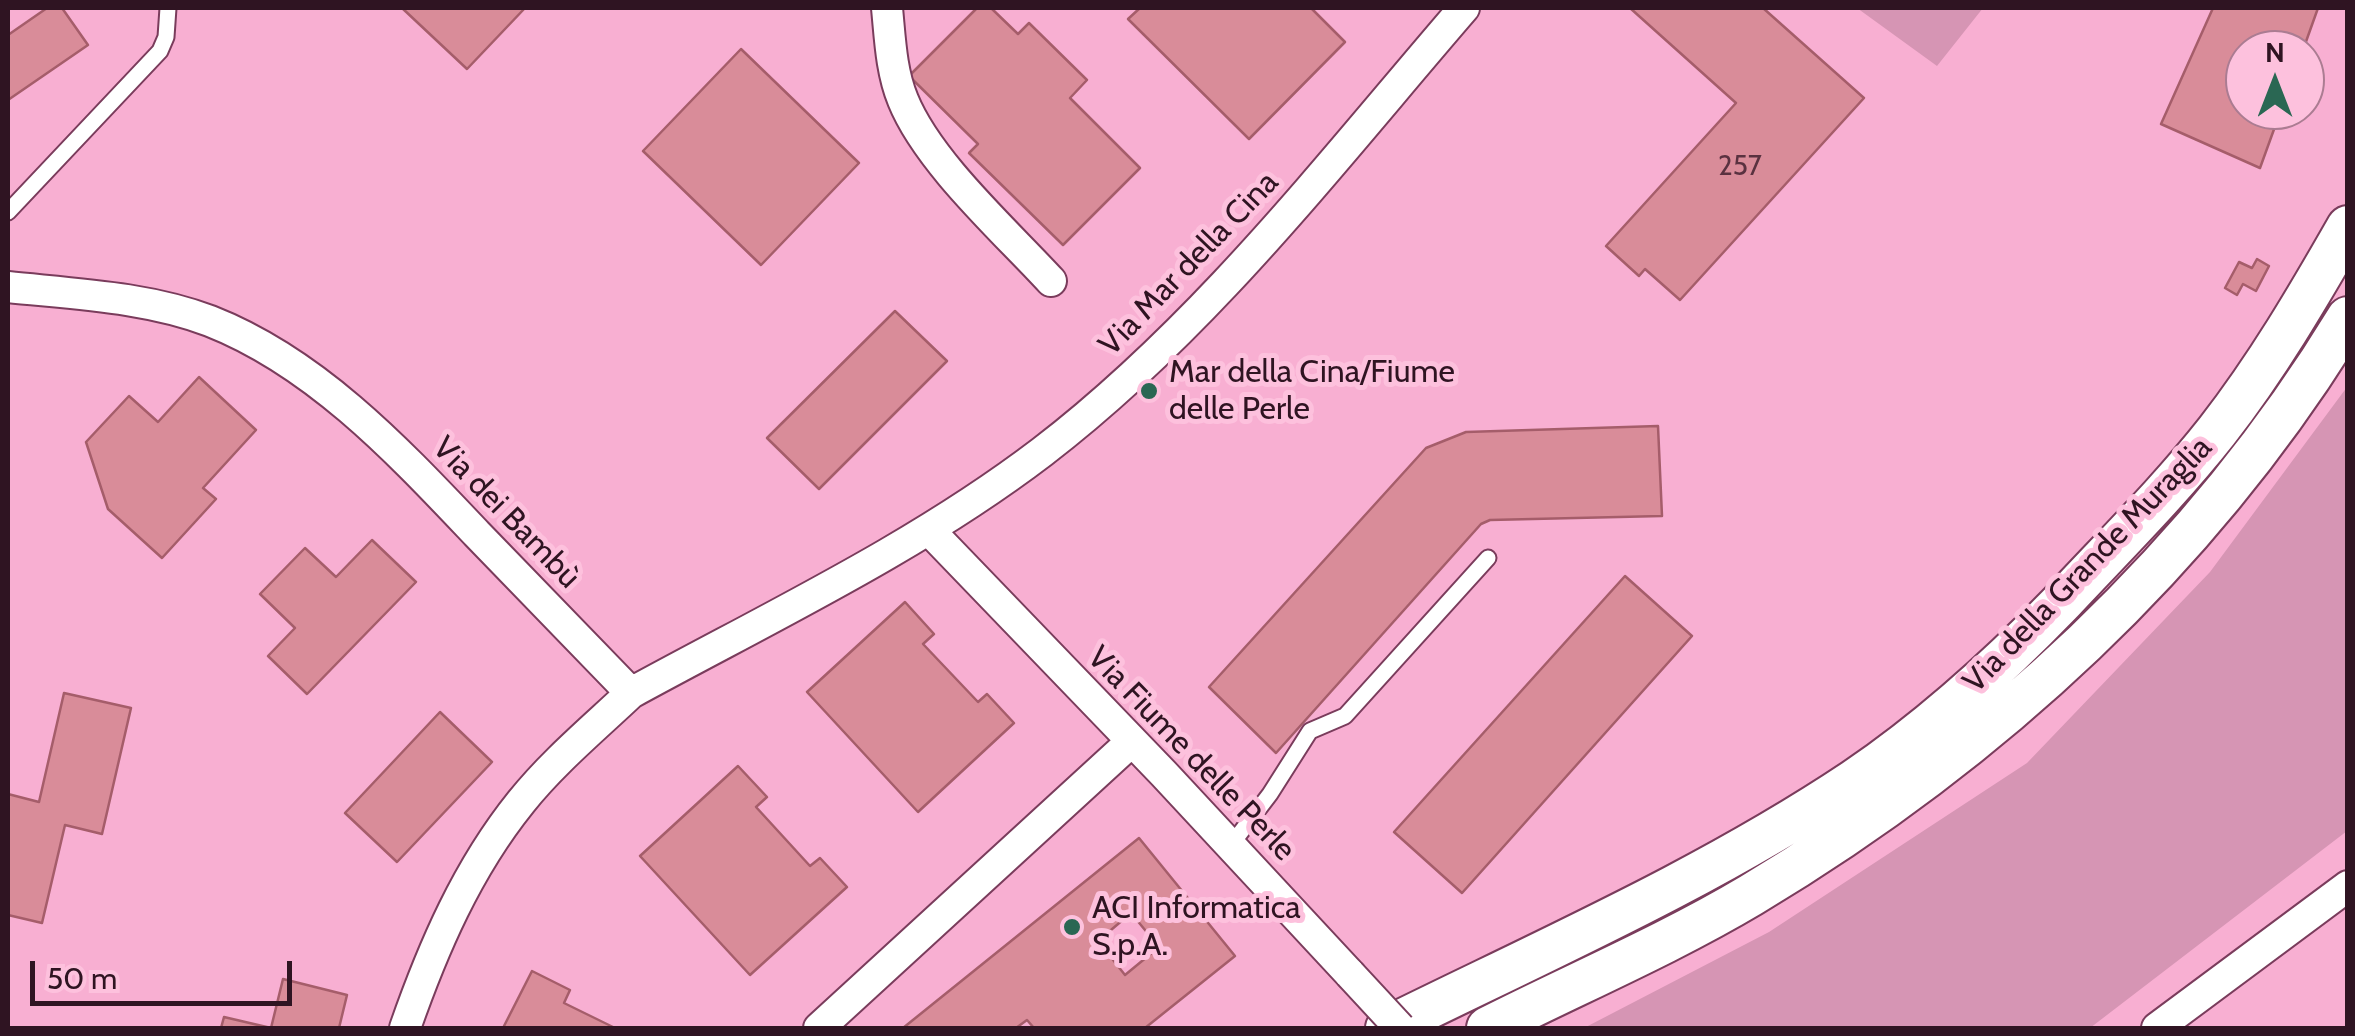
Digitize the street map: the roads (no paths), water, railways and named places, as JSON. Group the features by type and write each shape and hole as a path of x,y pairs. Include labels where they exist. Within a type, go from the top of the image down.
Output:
{"street":[{"path":"887,8 897,82 910,115 949,170 1051,281"},
{"name":"Via Mar della Cina","path":"929,530 1042,451 1156,353 1300,200 1464,8"},
{"name":"Via della Grande Muraglia","path":"1387,1028 1741,851 1850,783 1932,723 1993,670 2077,586 2215,433 2262,368 2348,227"},
{"name":"Via dei Bambù","path":"8,288 178,311 222,326 280,358 346,407 413,466 631,693"},
{"name":"Via della Grande Muraglia","path":"1488,1028 1746,898 1836,842 1966,749 2067,660 2174,550 2259,446 2348,318"},
{"path":"405,1028 441,934 488,848 545,774 631,693 929,530"},
{"name":"Via Fiume delle Perle","path":"929,530 1400,1028"},
{"path":"819,1028 1131,742"},
{"path":"2156,1028 2348,886"}],"lane":[{"path":"8,212 160,51 166,37 168,8"},
{"path":"1231,845 1270,794 1310,730 1345,716 1488,558"}],"place":[{"name":"Mar della Cina/Fiume delle Perle","path":"1149,391"},
{"name":"ACI Informatica S.p.A.","path":"1072,927"}]}
